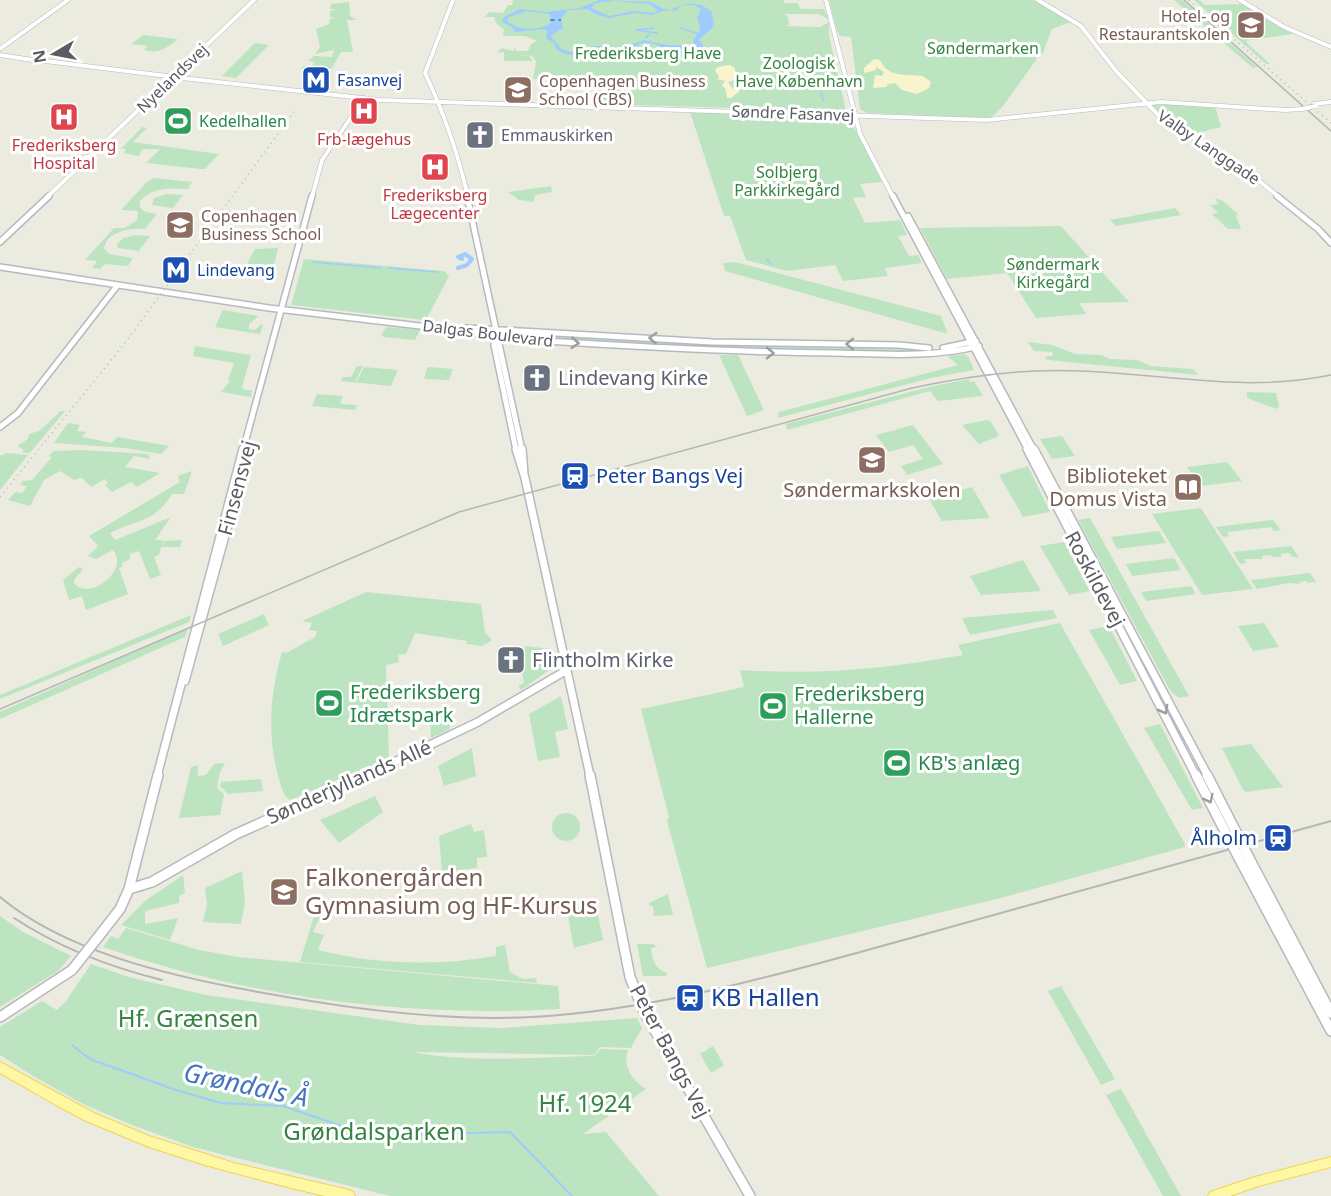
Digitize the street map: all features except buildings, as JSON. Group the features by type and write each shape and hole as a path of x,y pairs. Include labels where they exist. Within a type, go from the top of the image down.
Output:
{"main road":[{"path":"0,1067 84,1114 163,1147 205,1160 349,1196"},
{"path":"1214,1196 1255,1182 1331,1162"}],"street":[{"path":"0,49 68,0"},
{"name":"Nyelandsvej","path":"0,242 82,164 79,162 81,159 90,156 254,0"},
{"name":"Peter Bangs Vej","path":"453,0 425,71 460,161 495,328 494,345 525,465 524,474 604,843 630,977 647,1017 750,1196"},
{"name":"Roskildevej","path":"826,0 859,128 1245,859 1331,1031"},
{"name":"Valby Langgade","path":"1038,0 1081,26 1115,69 1162,119 1242,167 1318,229 1331,243"},
{"path":"1240,0 1286,28 1331,46"},
{"path":"1246,0 1287,25 1331,46"},
{"name":"Søndre Fasanvej","path":"0,55 380,100 992,120 1146,104 1192,102 1276,109 1301,108 1331,102"},
{"name":"Finsensvej","path":"0,1017 72,970 123,903 129,888 282,309 319,178 328,151 365,99"},
{"name":"Dalgas Boulevard","path":"0,266 282,309"},
{"name":"Dalgas Boulevard","path":"92,280 117,286 282,309 466,328 712,342 898,345 922,348 974,344"},
{"path":"0,427 18,412 117,286"},
{"name":"Dalgas Boulevard","path":"359,317 470,332 496,338 710,351 909,354 974,344"},
{"name":"Sønderjyllands Allé","path":"129,888 152,882 236,834 400,761 478,722 567,670"},
{"name":"Roskildevej","path":"1245,859 1331,1013"}],"green space":[{"name":"Frederiksberg Have","path":"513,0 784,0 784,3 797,3 801,9 824,9 829,19 818,14 783,14 788,16 789,25 785,26 820,27 829,22 829,35 846,111 597,104 599,79 533,79 536,61 532,56 518,55 529,56 533,61 504,61 504,52 496,53 502,48 528,51 531,44 537,41 525,36 503,36 504,30 496,23 494,17 485,17 489,12 503,13 508,5 512,5"},
{"name":"Søndermarken","path":"829,0 1033,0 1071,22 1052,29 1043,53 1037,53 1036,60 1003,106 991,118 867,113 860,109 851,37 840,36 837,31"},
{"path":"1174,0 1182,0 1257,67 1253,68"},
{"name":"Hotel- og Restaurantskolen","path":"1194,0 1199,0 1205,5 1242,4 1293,34 1245,41 1270,64 1266,64"},
{"path":"349,2 350,16 357,20 347,20 353,52 341,52 332,68 320,69 316,74 302,70 303,66 312,66 315,62 308,61 314,56 332,57 334,50 315,54 320,47 316,29 329,24 330,19 335,18 330,17 330,11 336,9 330,9 331,4"},
{"path":"143,35 177,40 162,50 154,51 144,50 148,46 131,44"},
{"path":"255,43 269,45 236,78 222,76"},
{"path":"1163,103 1215,105 1221,127 1190,135 1149,105"},
{"name":"Solbjerg Parkkirkegård","path":"690,112 849,117 882,182 860,184 866,197 853,198 865,223 900,220 907,235 898,236 909,256 918,255 922,263 885,268 888,276 843,281 835,265 787,271 746,260 730,216 724,216"},
{"path":"142,127 147,128 133,142 219,154 205,169 146,163 160,149 143,149 139,156 124,153 126,149 121,149"},
{"path":"154,178 192,182 188,189 162,189 145,196 140,201 140,208 157,214 145,229 120,232 106,242 104,248 109,254 133,258 128,266 105,264 100,269 92,268 97,261 85,260 114,228 125,228 137,220 138,211 121,210 147,182"},
{"path":"551,186 552,192 535,195 534,202 519,200 508,192"},
{"path":"167,194 183,195 173,208 152,205 154,198"},
{"path":"1215,198 1223,201 1238,214 1236,216 1241,229 1228,229 1212,214 1218,213 1210,205 1218,204"},
{"path":"1175,208 1181,215 1116,226 1110,220"},
{"name":"Søndermark Kirkegård","path":"1061,226 1129,302 1079,303 1086,314 1036,318 1007,273 947,279 920,228"},
{"path":"135,235 150,236 139,251 118,248 117,244 123,238"},
{"path":"278,248 274,265 247,264 255,249"},
{"path":"304,259 444,271 449,276 424,320 291,305"},
{"path":"735,262 941,316 948,334 725,271 723,263"},
{"path":"223,310 259,316 249,324 249,329 255,330 263,325 260,334 215,327"},
{"path":"386,327 420,330 415,340 384,337 381,335"},
{"path":"503,331 706,343 708,348 504,336"},
{"path":"1028,342 1052,345 1075,354 1137,360 1151,366 1193,369 1199,375 1045,359 1047,356 1053,356 1052,352 1034,351"},
{"path":"721,344 903,347 915,350 904,353 723,350"},
{"path":"195,346 251,355 242,387 244,390 252,390 251,397 221,392 230,381 228,380 234,363 193,356"},
{"path":"965,354 974,370 931,378 778,418 779,412 958,365 947,356"},
{"path":"719,355 738,355 764,410 747,416"},
{"path":"357,366 363,366 357,381 364,367 398,370 391,386 341,381 343,377 351,377"},
{"path":"427,368 453,369 449,380 424,379"},
{"path":"969,379 969,382 974,381 983,396 938,401 930,391 787,430 786,424"},
{"path":"1247,392 1276,393 1279,406 1277,409 1247,398"},
{"path":"317,394 343,396 340,404 357,405 355,410 312,406"},
{"path":"61,411 65,411 30,453 22,453 24,450 17,446 28,439 29,434 39,431"},
{"path":"988,420 999,436 979,444 962,425"},
{"path":"68,423 80,425 77,431 86,432 82,437 112,443 117,437 169,446 161,454 125,448 54,443"},
{"path":"913,425 943,464 907,475 901,466 923,459 913,445 889,452 876,435"},
{"path":"1062,436 1075,456 1052,459 1040,439"},
{"path":"82,450 148,454 150,459 134,456 125,467 160,473 137,487 131,482 112,492 105,485 108,483 105,479 91,487 82,478 74,480 60,471 44,480 30,506 8,500 15,492 22,493 27,486 20,485 23,481 32,480 52,457 48,456 54,451"},
{"path":"6,453 28,455 0,490 0,456"},
{"path":"1227,462 1242,481 1200,486 1193,480 1194,477 1187,467"},
{"path":"1028,466 1050,512 1023,517 999,475"},
{"path":"192,471 184,494 172,494 152,516 110,533 115,540 171,517 155,540 163,540 162,546 164,541 182,540 180,547 161,547 159,555 154,557 161,575 150,579 139,551 130,554 130,559 122,563 122,567 119,568 128,594 86,610 82,596 69,600 63,580 79,567 83,569 74,583 81,588 89,589 106,581 116,566 117,558 113,550 96,559 88,556 98,546 89,536 180,482 178,476"},
{"path":"972,487 990,518 942,521 929,499"},
{"path":"1201,508 1253,589 1202,595 1152,514"},
{"path":"1090,518 1189,696 1179,698 1171,692 1078,520"},
{"path":"1273,520 1281,530 1274,531 1271,527 1227,532 1229,536 1223,537 1216,527"},
{"path":"1159,531 1166,543 1117,549 1111,537"},
{"path":"1064,542 1090,591 1069,595 1040,546"},
{"path":"1291,546 1299,557 1293,557 1289,553 1281,554 1281,557 1262,556 1263,559 1244,559 1246,563 1240,564 1233,552"},
{"path":"1174,558 1181,570 1132,576 1126,564"},
{"path":"1023,560 1041,591 981,595 970,576"},
{"path":"1310,573 1316,582 1289,583 1257,589 1251,580"},
{"path":"1191,586 1196,594 1146,601 1141,592"},
{"name":"Frederiksberg Idrætspark","path":"366,592 481,604 485,632 492,640 482,646 466,644 467,641 415,633 406,654 398,655 399,662 386,665 389,758 290,800 283,793 278,776 271,729 275,683 282,652 286,653 315,637 317,631 309,630 312,623 302,621"},
{"path":"1053,610 1057,618 970,635 962,618"},
{"path":"264,614 269,625 223,646 218,634"},
{"path":"191,615 189,622 0,699 0,695"},
{"name":"KB's anlæg","path":"1060,623 1185,847 1001,898 707,968 667,821 669,817 641,709 744,687 740,670 825,671 934,660 963,655 958,645"},
{"path":"1264,623 1279,647 1253,651 1238,626"},
{"path":"1109,626 1137,681 1120,685 1089,630"},
{"path":"188,628 185,637 0,719 0,712"},
{"path":"525,646 551,649 555,666 521,690 518,686 524,683 522,673 515,672 518,669 516,659 525,655"},
{"path":"561,696 568,729 555,732 560,757 538,761 529,714"},
{"path":"447,712 450,729 431,738 430,715"},
{"path":"1160,724 1203,808 1192,810 1144,728"},
{"path":"1251,744 1283,787 1246,792 1243,790 1222,748"},
{"path":"472,748 476,776 444,786 438,766"},
{"path":"225,763 220,772 217,788 224,794 220,815 179,818 191,767 198,765 198,776 206,775 214,764"},
{"path":"261,779 263,791 228,794 220,786 221,782"},
{"path":"375,796 383,812 339,843 320,820"},
{"path":"566,813 576,817 580,827 576,837 566,841 556,837 552,827 556,817"},
{"path":"471,824 474,832 484,830 487,857 477,858 477,868 442,872 439,836"},
{"path":"242,871 245,902 241,924 203,922 207,904 205,888"},
{"path":"183,875 185,893 179,896 179,903 145,911 145,924 178,918 170,940 121,925 145,901"},
{"path":"668,894 673,915 652,916 653,906 649,903"},
{"path":"595,900 603,940 574,948 566,906"},
{"path":"315,913 321,915 313,932 324,935 318,950 362,959 429,962 496,956 496,947 505,945 510,972 523,979 536,978 537,983 300,962"},
{"path":"0,916 23,932 71,956 58,971 0,1007"},
{"path":"126,928 199,950 238,957 558,986 560,1009 503,1011 387,1007 271,991 214,979 103,947 111,936 118,939"},
{"path":"637,944 653,944 657,947 651,948 653,960 660,969 667,973 666,976 643,976"},
{"name":"Grøndalsparken","path":"91,964 129,977 206,995 420,1025 502,1028 637,1018 642,1028 631,1048 600,1047 594,1055 413,1052 456,1057 503,1058 594,1056 600,1049 628,1050 626,1062 630,1073 646,1089 583,1134 606,1132 659,1196 390,1196 193,1147 132,1125 83,1104 0,1055 0,1027 42,1001 57,1010 66,1001"},
{"path":"1061,986 1115,1079 1101,1085 1048,991"},
{"path":"713,1046 724,1065 711,1073 700,1054"},
{"path":"1121,1089 1181,1196 1163,1196 1106,1095"}],"sand":[{"path":"874,59 880,60 883,66 892,72 923,76 931,82 929,88 917,94 902,90 895,83 888,84 886,87 873,88 875,75 882,76 884,72 876,67 876,70 864,73 864,68"},
{"path":"729,65 735,68 735,71 742,77 734,77 734,80 728,82 732,88 740,91 731,98 727,98 726,90 722,85 725,81 717,79 719,77 715,70 718,67"}],"water":[{"path":"599,0 650,2 671,10 681,5 697,4 712,12 714,26 699,40 703,45 703,50 686,57 673,54 655,44 644,43 630,49 602,47 571,55 557,50 554,43 546,38 545,29 515,32 512,27 502,22 504,17 520,9 546,12 580,8","holes":["615,1 650,4 658,11 654,13 634,11 609,16 591,8 595,3","694,5 701,9 697,18 700,30 693,40 695,46 666,45 644,40 623,47 594,46 575,53 561,49 551,36 563,28 561,19 568,10 587,9 609,18 636,13 652,15 662,11 678,10 679,6","527,11 549,14 552,22 529,29 517,27 507,21 509,17"]}],"waterway":[{"path":"654,28 636,30 657,33"},
{"path":"681,28 699,34"},
{"path":"646,38 649,34"},
{"path":"686,50 695,48"},
{"path":"821,92 823,101"},
{"path":"458,268 467,265 472,259 465,254 458,257 462,259"},
{"path":"767,259 771,264"},
{"path":"313,262 381,268"},
{"path":"388,268 437,272"},
{"name":"Grøndals Å","path":"72,1045 90,1059 176,1090 221,1103 283,1106 345,1127 384,1135 510,1132 572,1196"}],"ferry route":[{"path":"550,20 561,20"}],"tram line":[{"path":"1184,0 1331,131"},
{"path":"0,709 459,512 912,388 974,377 1059,370 1236,382 1299,380 1331,375"},
{"path":"0,897 52,931 82,945 144,966 207,982 310,1001 421,1015 532,1017 628,1006 723,988 1331,821"},
{"path":"14,918 49,939 85,955 162,980"}],"railway":[{"path":"1189,0 1331,123"},
{"path":"0,497 125,343 294,112"}],"place":[{"name":"Hotel- og Restaurantskolen","path":"1251,25"},
{"name":"Fasanvej","path":"316,80"},
{"name":"Copenhagen Business School (CBS)","path":"518,90"},
{"name":"Frb-lægehus","path":"364,111"},
{"name":"Frederiksberg Hospital","path":"64,117"},
{"name":"Kedelhallen","path":"178,121"},
{"name":"Emmauskirken","path":"480,135"},
{"name":"Frederiksberg Lægecenter","path":"435,167"},
{"name":"Copenhagen Business School","path":"180,225"},
{"name":"Lindevang","path":"176,270"},
{"name":"Lindevang Kirke","path":"537,378"},
{"name":"Søndermarkskolen","path":"872,460"},
{"name":"Peter Bangs Vej","path":"575,476"},
{"name":"Biblioteket Domus Vista","path":"1188,487"},
{"name":"Flintholm Kirke","path":"511,660"},
{"name":"Frederiksberg Idrætspark","path":"329,703"},
{"name":"Frederiksberg Hallerne","path":"773,706"},
{"name":"KB's anlæg","path":"897,763"},
{"name":"Ålholm","path":"1278,838"},
{"name":"Falkonergården Gymnasium og HF-Kursus","path":"284,892"},
{"name":"KB Hallen","path":"690,998"}],"park label":[{"name":"Zoologisk Have København","path":"799,72"},
{"name":"Hf. Grænsen","path":"188,1019"},
{"name":"Hf. 1924","path":"585,1104"}]}
